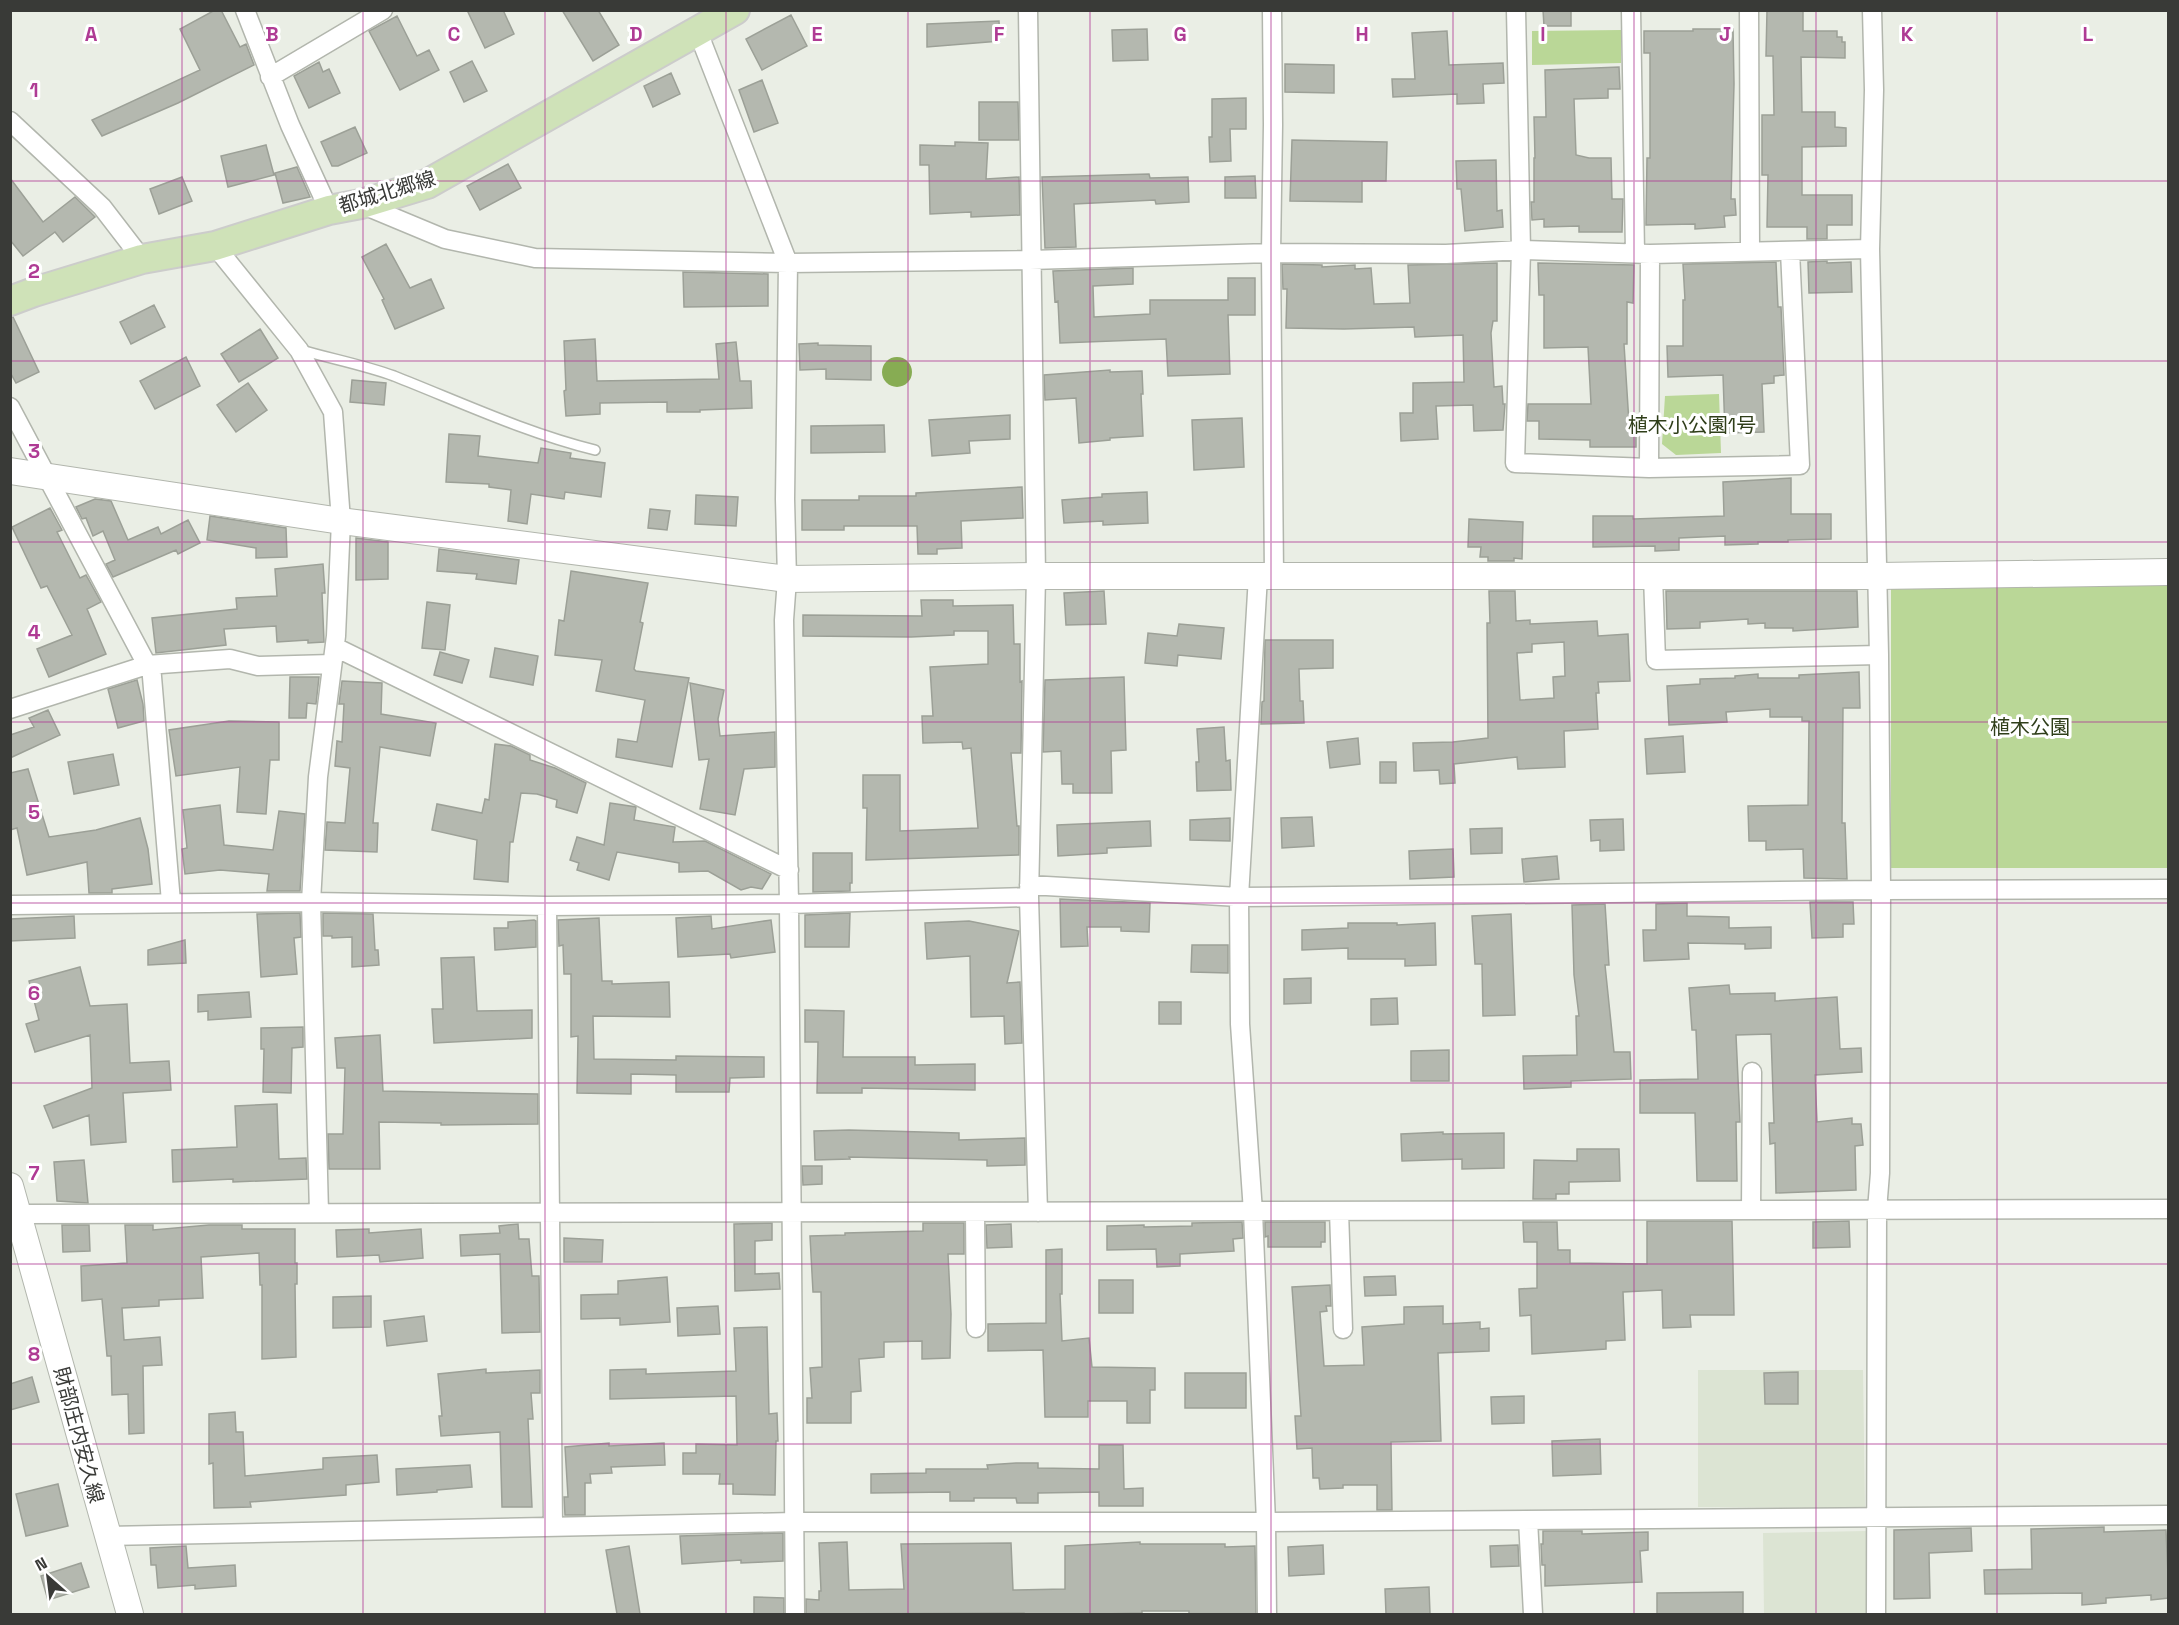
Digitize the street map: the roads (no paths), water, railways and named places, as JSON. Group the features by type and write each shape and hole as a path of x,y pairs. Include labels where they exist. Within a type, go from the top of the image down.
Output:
{"main road":[{"name":"都城北郷線","path":"10,301 142,259 215,246 329,210 361,204 427,184 735,10"}],"street":[{"path":"245,10 290,125 329,210"},
{"path":"270,76 383,10"},
{"path":"1028,10 1036,576 1029,891 1038,1212"},
{"path":"1267,1614 1266,1522 1253,1212 1240,1024 1239,897 1266,576 1274,125 1272,10"},
{"path":"1516,10 1521,250 1515,463 1649,468 1800,465 1790,250"},
{"path":"1631,10 1643,254 1649,468"},
{"path":"1749,10 1750,251"},
{"path":"1872,10 1874,90 1870,249 1878,576 1881,890 1876,1614"},
{"path":"698,32 788,263 785,499 787,579 784,620 789,870 795,1614"},
{"path":"10,121 102,207 142,259"},
{"path":"361,204 445,239 535,258 788,263 1030,260 1271,253 1446,254 1521,250 1643,254 1870,249"},
{"path":"215,246 299,350 333,412 341,521 333,656 318,777 310,902 319,1213"},
{"path":"10,407 149,665 171,902"},
{"path":"10,471 341,521 787,579 1036,576 1878,576 2169,572"},
{"path":"1653,576 1656,660 1879,655"},
{"path":"10,709 149,665 230,659 258,666 333,656 789,870"},
{"path":"10,904 310,902 547,906 789,904 1029,891 1239,897 2169,889"},
{"path":"547,906 554,1527"},
{"path":"1751,1210 1752,1072"},
{"name":"財部庄内安久線","path":"10,1186 130,1614"},
{"path":"18,1214 2169,1209"},
{"path":"1339,1211 1343,1329"},
{"path":"975,1212 976,1328"},
{"path":"107,1536 794,1521 1266,1522 2169,1515"},
{"path":"1528,1520 1533,1614"}],"lane":[{"path":"299,350 391,375 554,439 595,450"}],"park label":[{"name":"植木小公園1号","path":"1692,425"},
{"name":"植木公園","path":"2030,727"}]}
